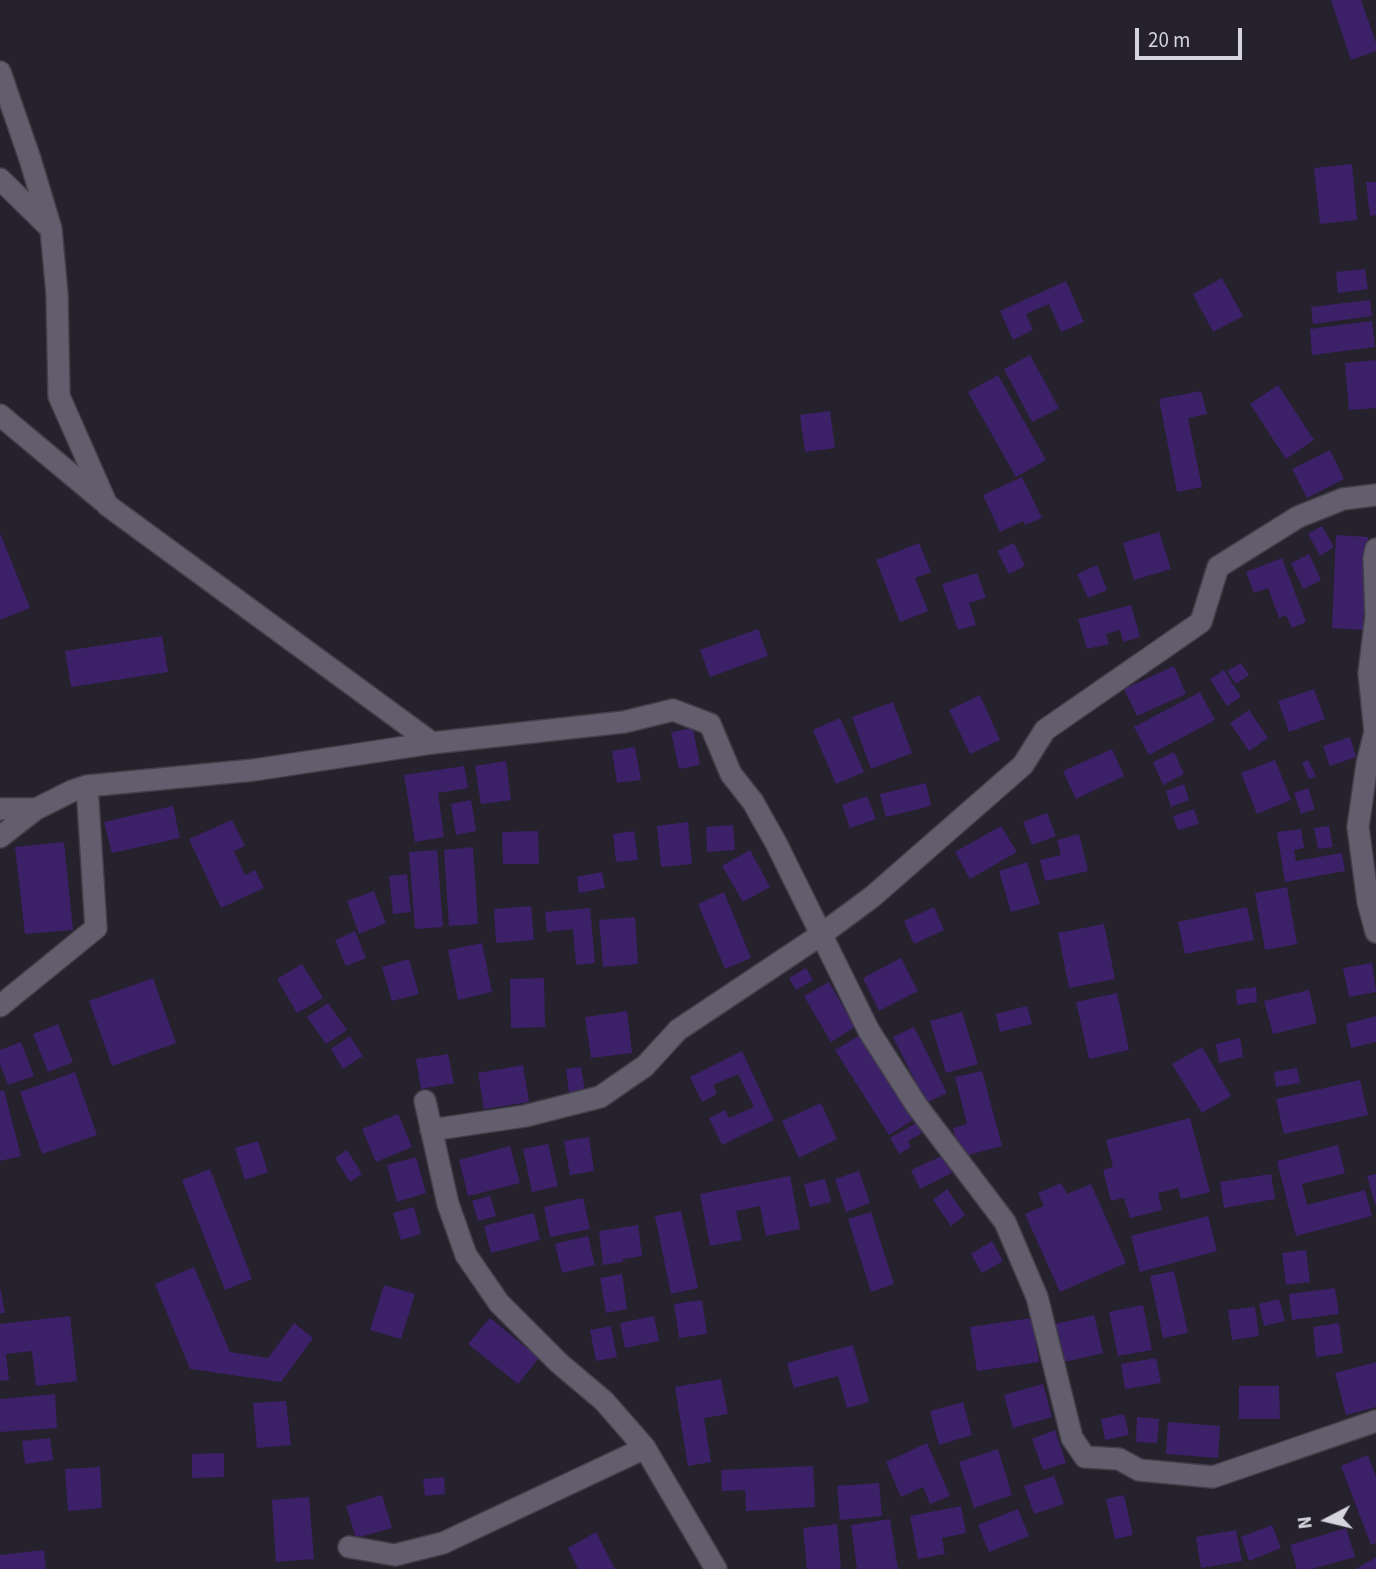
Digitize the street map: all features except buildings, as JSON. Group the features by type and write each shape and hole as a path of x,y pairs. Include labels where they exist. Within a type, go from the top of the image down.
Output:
{"street":[{"path":"0,72 51,229 57,294 59,396 107,505"},
{"path":"0,179 51,229"},
{"path":"0,415 107,505 432,743"},
{"path":"431,1130 525,1116 600,1097 645,1066 678,1030 822,934 872,897 1023,765 1045,730 1201,622 1218,567 1298,517 1343,499 1376,495"},
{"path":"1376,550 1376,616 1369,673 1375,732 1367,764 1359,827 1368,902 1376,932"},
{"path":"0,837 36,809 87,786 254,770 432,743 624,722 673,710 710,724 731,774 753,802 869,1031 917,1106 1005,1222 1037,1297 1072,1438 1085,1457 1119,1459 1139,1470 1213,1477 1376,1421"},
{"path":"0,1006 96,928 87,786"},
{"path":"0,809 36,809"},
{"path":"425,1101 448,1204 466,1255 499,1303 559,1363 604,1401 645,1448 716,1569"},
{"path":"349,1547 395,1555 443,1543 645,1448"}]}
